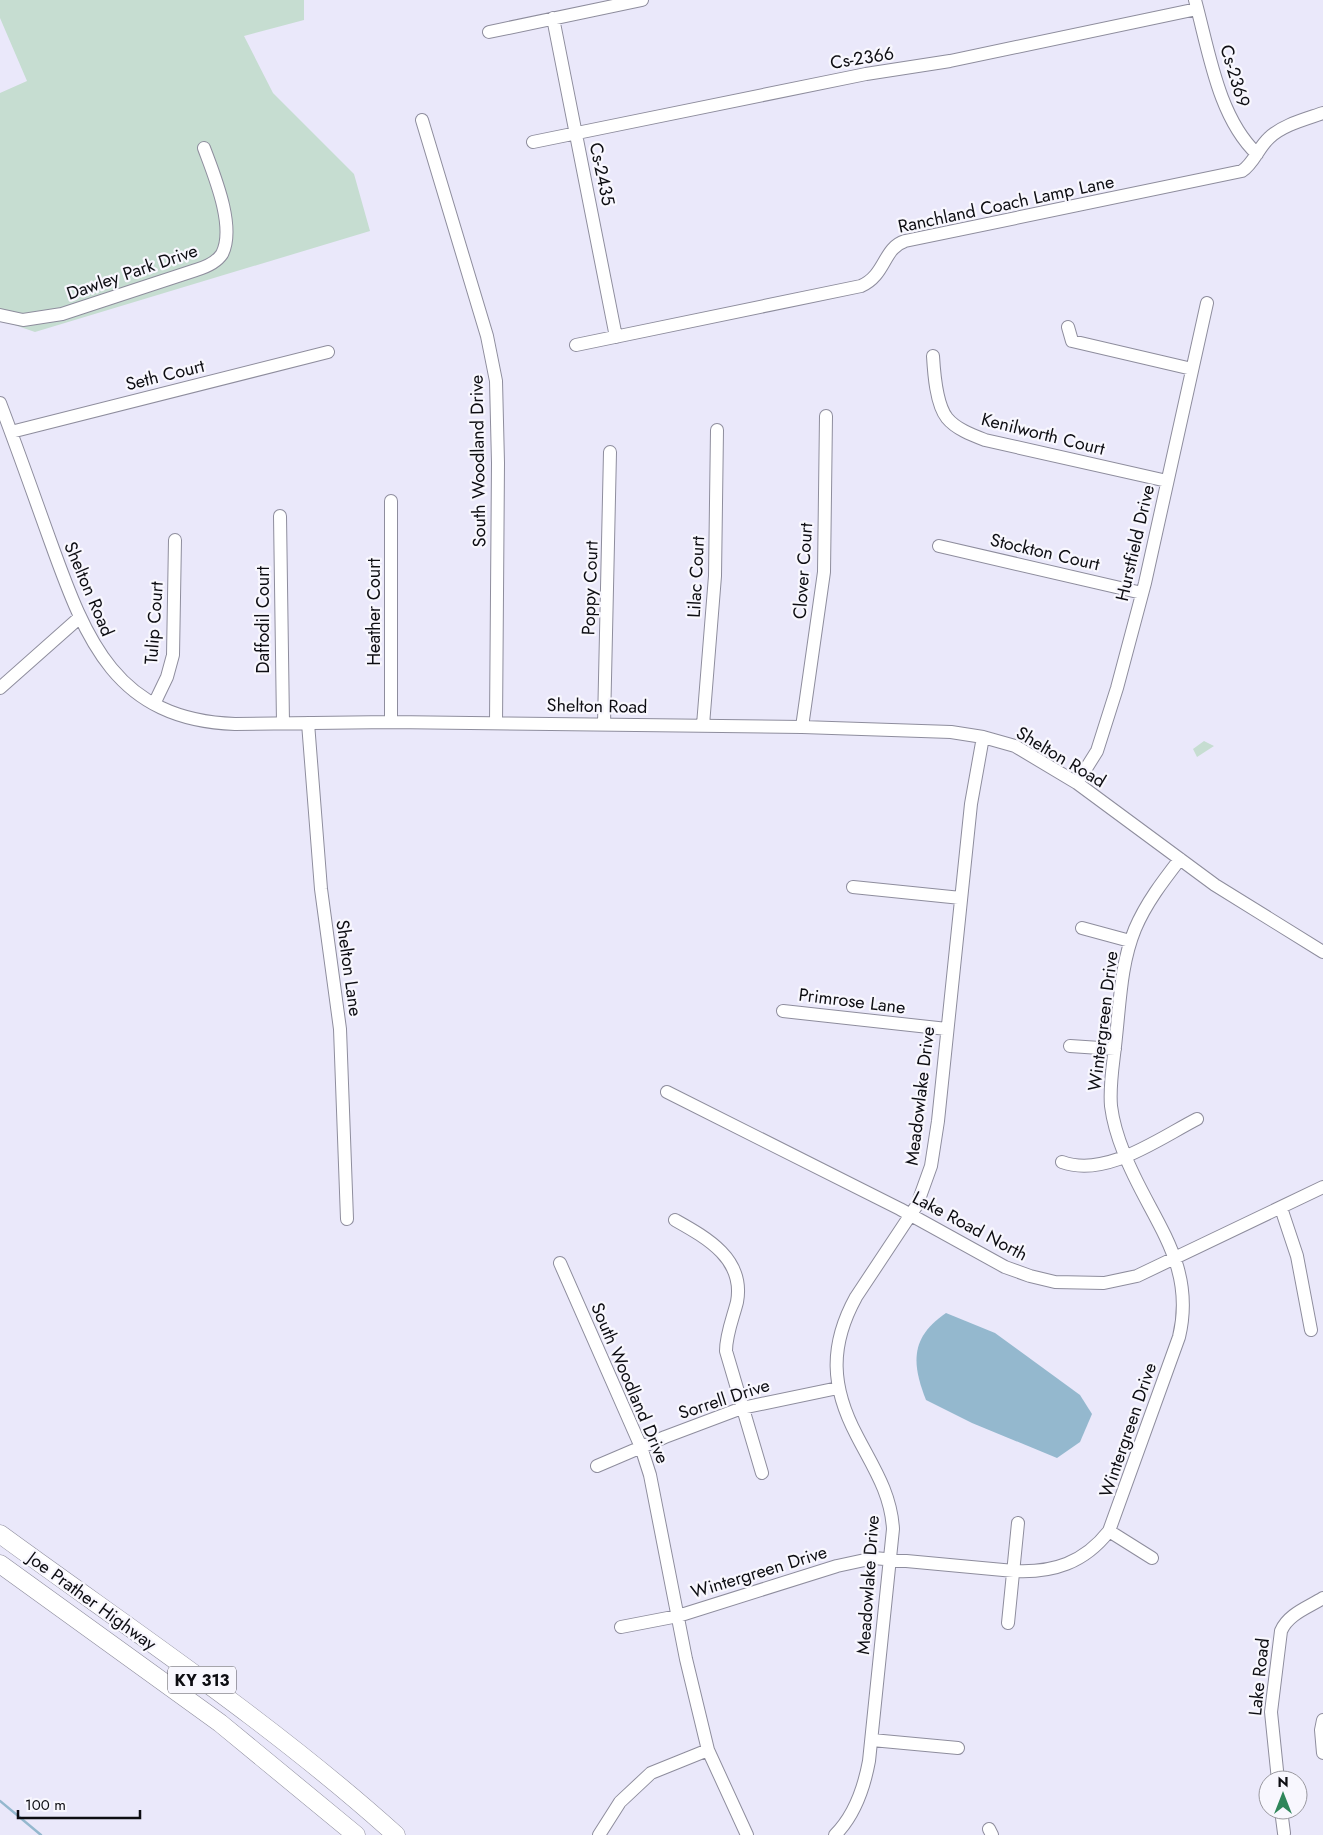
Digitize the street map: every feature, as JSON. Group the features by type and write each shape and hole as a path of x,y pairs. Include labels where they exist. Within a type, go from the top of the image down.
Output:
{"highway":[{"name":"Joe Prather Highway","path":"0,1534 255,1717 327,1774 396,1835"},
{"name":"Joe Prather Highway","path":"0,1564 220,1723 356,1835"}],"street":[{"path":"489,32 642,0"},
{"name":"Cs-2366","path":"533,142 866,74 950,61 1196,4"},
{"name":"Cs-2369","path":"1196,4 1230,117 1242,138 1257,154"},
{"name":"Cs-2435","path":"553,18 616,337"},
{"name":"Ranchland Coach Lamp Lane","path":"576,346 861,286 875,277 892,249 899,243 1242,171 1252,163 1273,134 1323,113"},
{"name":"South Woodland Drive","path":"422,120 487,336 496,381 498,463 496,723"},
{"name":"Dawley Park Drive","path":"0,315 23,320 62,314 196,270 214,262 224,247 227,224 204,148"},
{"name":"Hurstfield Drive","path":"1077,783 1098,751 1142,592 1207,303"},
{"path":"1068,328 1072,341 1192,368"},
{"name":"Seth Court","path":"11,432 328,352"},
{"name":"Kenilworth Court","path":"933,356 936,386 947,417 966,432 985,440 1167,481"},
{"name":"Shelton Road","path":"0,403 79,618 94,646 116,675 154,704 178,716 211,722 391,722 802,727 951,732 983,737 1016,746 1077,783 1180,859 1251,908 1323,952"},
{"name":"Clover Court","path":"802,727 824,572 826,416"},
{"name":"Lilac Court","path":"703,725 715,576 717,430"},
{"name":"Poppy Court","path":"604,724 610,452"},
{"name":"Heather Court","path":"391,502 391,722"},
{"name":"Daffodil Court","path":"280,516 283,723"},
{"name":"Tulip Court","path":"154,704 167,678 173,655 175,540"},
{"name":"Stockton Court","path":"939,546 1142,592"},
{"path":"0,688 79,618"},
{"name":"Shelton Lane","path":"308,723 321,889 340,1029 348,1219"},
{"name":"Meadowlake Drive","path":"835,1835 849,1817 865,1782 872,1740 893,1529 887,1493 856,1435 838,1388 838,1340 847,1312 911,1215 926,1181 934,1152 970,804 983,737"},
{"name":"Wintergreen Drive","path":"621,1628 678,1616 837,1566 874,1558 891,1558 1014,1571 1044,1571 1066,1566 1087,1554 1109,1531 1180,1332 1183,1316 1183,1289 1176,1259 1125,1156 1111,1106 1122,981 1130,942 1152,898 1180,859"},
{"path":"853,887 961,898"},
{"path":"1082,928 1130,942"},
{"name":"Primrose Lane","path":"783,1011 947,1029"},
{"path":"1070,1046 1115,1049"},
{"name":"Lake Road North","path":"667,1092 911,1215 1005,1267 1049,1281 1080,1284 1115,1282 1137,1276 1323,1187"},
{"path":"1062,1162 1075,1166 1096,1166 1125,1156 1197,1119"},
{"path":"1281,1208 1297,1256 1311,1330"},
{"path":"675,1220 718,1247 732,1266 736,1277 737,1300 726,1342 726,1351 762,1473"},
{"name":"South Woodland Drive","path":"560,1263 641,1447 650,1475 678,1616 708,1750 747,1835"},
{"name":"Sorrell Drive","path":"597,1466 742,1408 838,1388"},
{"path":"1008,1623 1018,1523"},
{"path":"1109,1531 1152,1558"},
{"name":"Lake Road","path":"1277,1770 1271,1712 1281,1631 1290,1619 1323,1598"},
{"path":"1323,1720 1321,1730 1323,1753"},
{"path":"872,1740 958,1748"},
{"path":"599,1835 620,1802 651,1773 708,1750"},
{"path":"1282,1820 1284,1833"}],"green space":[{"path":"0,0 304,0 304,20 244,36 273,93 354,174 370,231 35,332 0,320 0,93 27,81 0,18"},
{"path":"1204,741 1214,746 1197,757 1193,749"}],"water":[{"path":"946,1313 995,1333 1080,1395 1092,1414 1080,1442 1057,1458 972,1423 926,1400 918,1374 917,1351 926,1331"}],"waterway":[{"path":"0,1801 41,1835"}]}
